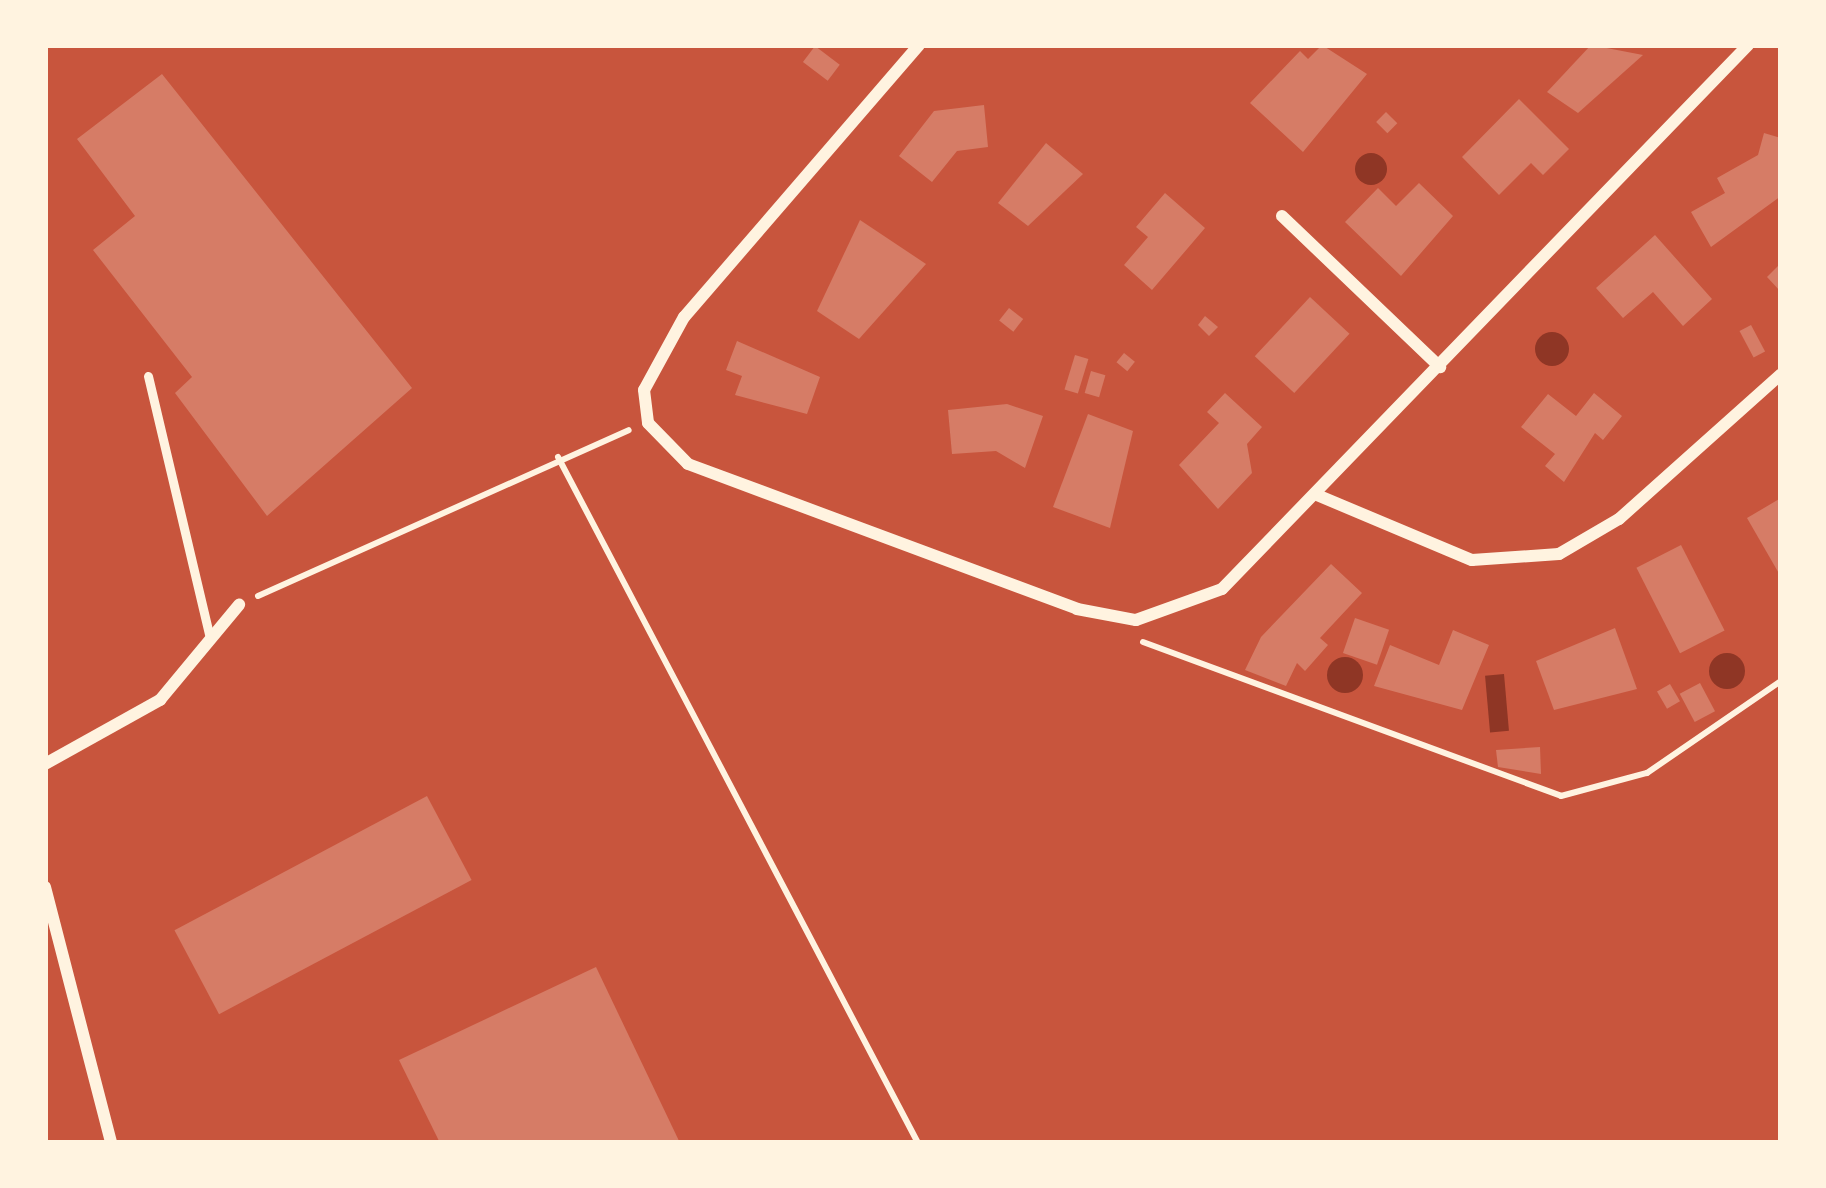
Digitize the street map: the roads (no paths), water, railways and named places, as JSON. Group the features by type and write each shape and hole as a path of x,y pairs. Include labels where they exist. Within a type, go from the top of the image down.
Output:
{"street":[{"path":"919,45 684,317 644,391 648,423 688,464 1105,618 1161,618 1203,601 1317,495 1748,45"},
{"path":"1282,216 1440,367"},
{"path":"1317,495 1472,560 1559,554 1619,519 1781,374"},
{"path":"45,764 160,700 239,605"},
{"path":"45,887 111,1143"}],"lane":[{"path":"148,376 211,640"}]}
